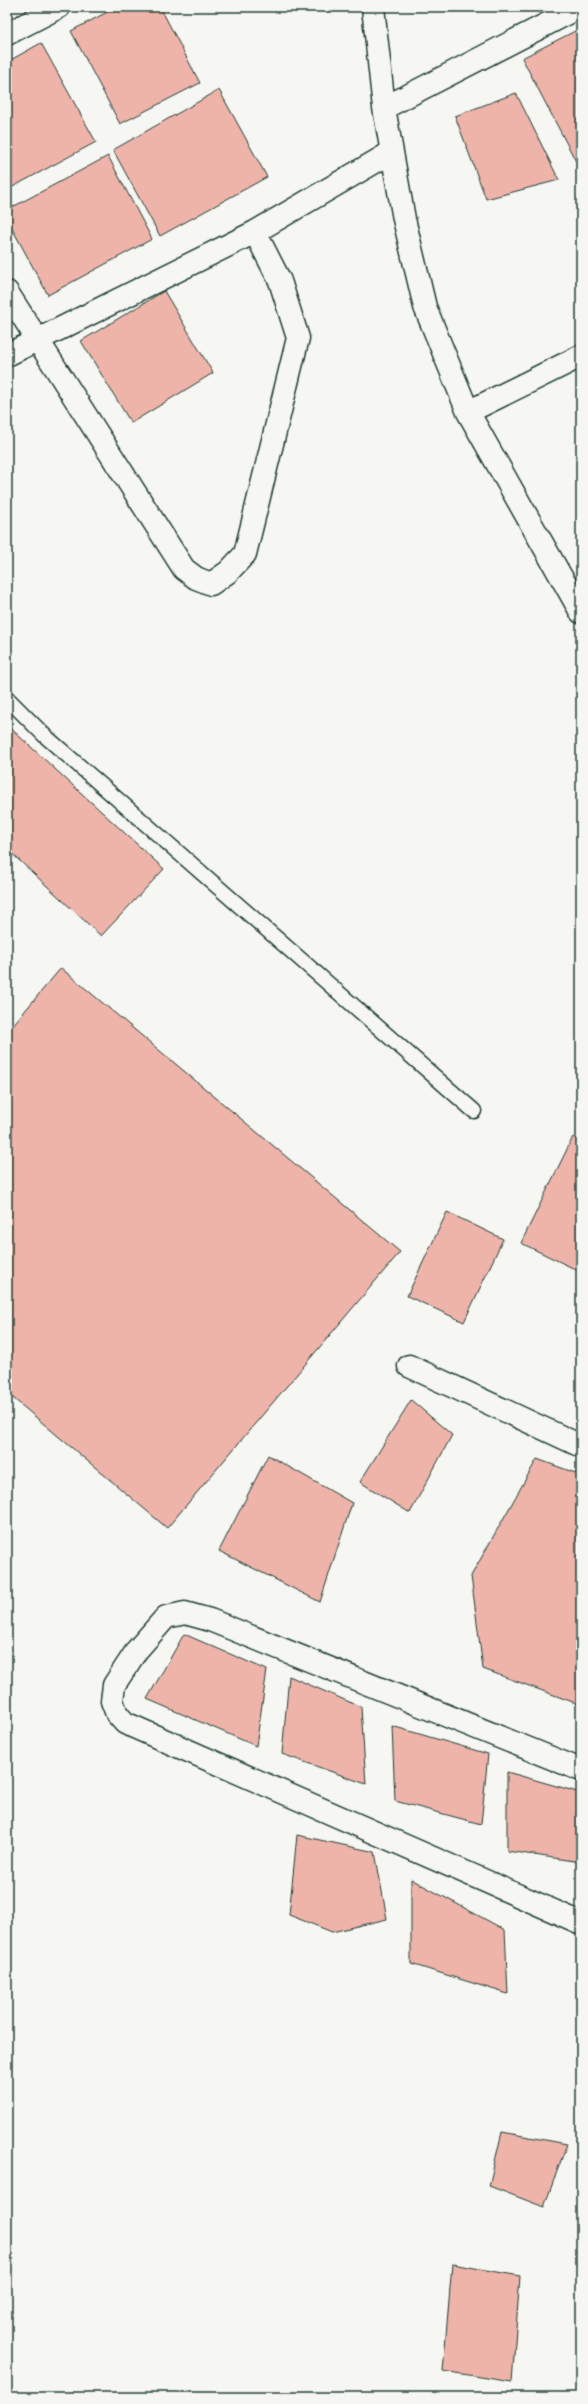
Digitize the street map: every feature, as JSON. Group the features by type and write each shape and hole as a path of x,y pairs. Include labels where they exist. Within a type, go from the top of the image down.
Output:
{"street":[{"path":"7,34 59,7"},
{"path":"373,7 384,108 404,219 425,307 468,412 581,612"},
{"path":"384,108 580,7"},
{"path":"7,355 255,232 392,152"},
{"path":"7,292 184,569 196,578 211,584 228,572 245,554 298,338 280,281 255,232"},
{"path":"468,412 581,356"},
{"path":"409,1366 581,1446"},
{"path":"581,1770 210,1620 185,1613 166,1617 137,1650 114,1685 112,1701 117,1714 125,1723 581,1922"}],"lane":[{"path":"7,698 44,736 474,1111"}],"building":[{"path":"117,7 160,7 200,83 120,124 71,31"},
{"path":"581,28 581,171 522,58"},
{"path":"41,43 96,142 7,190 7,62"},
{"path":"219,90 267,177 160,236 113,150"},
{"path":"516,93 559,180 486,199 455,116"},
{"path":"108,156 152,239 48,295 7,219 7,210"},
{"path":"164,291 213,373 131,423 81,341"},
{"path":"7,725 164,869 101,936 7,849"},
{"path":"61,968 400,1252 167,1528 7,1393 7,1032"},
{"path":"573,1137 581,1141 581,1272 521,1243"},
{"path":"447,1212 503,1239 464,1322 407,1296"},
{"path":"411,1400 452,1435 410,1513 360,1482"},
{"path":"268,1455 352,1503 320,1602 219,1551"},
{"path":"537,1459 581,1475 581,1705 483,1669 471,1576"},
{"path":"184,1634 267,1670 256,1746 147,1699"},
{"path":"289,1676 361,1707 366,1784 282,1754"},
{"path":"392,1726 488,1754 481,1824 395,1801"},
{"path":"507,1772 581,1793 581,1862 507,1851"},
{"path":"297,1835 375,1852 387,1919 332,1932 289,1915"},
{"path":"411,1879 505,1930 508,1994 411,1964"},
{"path":"502,2132 567,2144 544,2207 489,2186"},
{"path":"452,2264 520,2276 512,2382 443,2371"}]}
